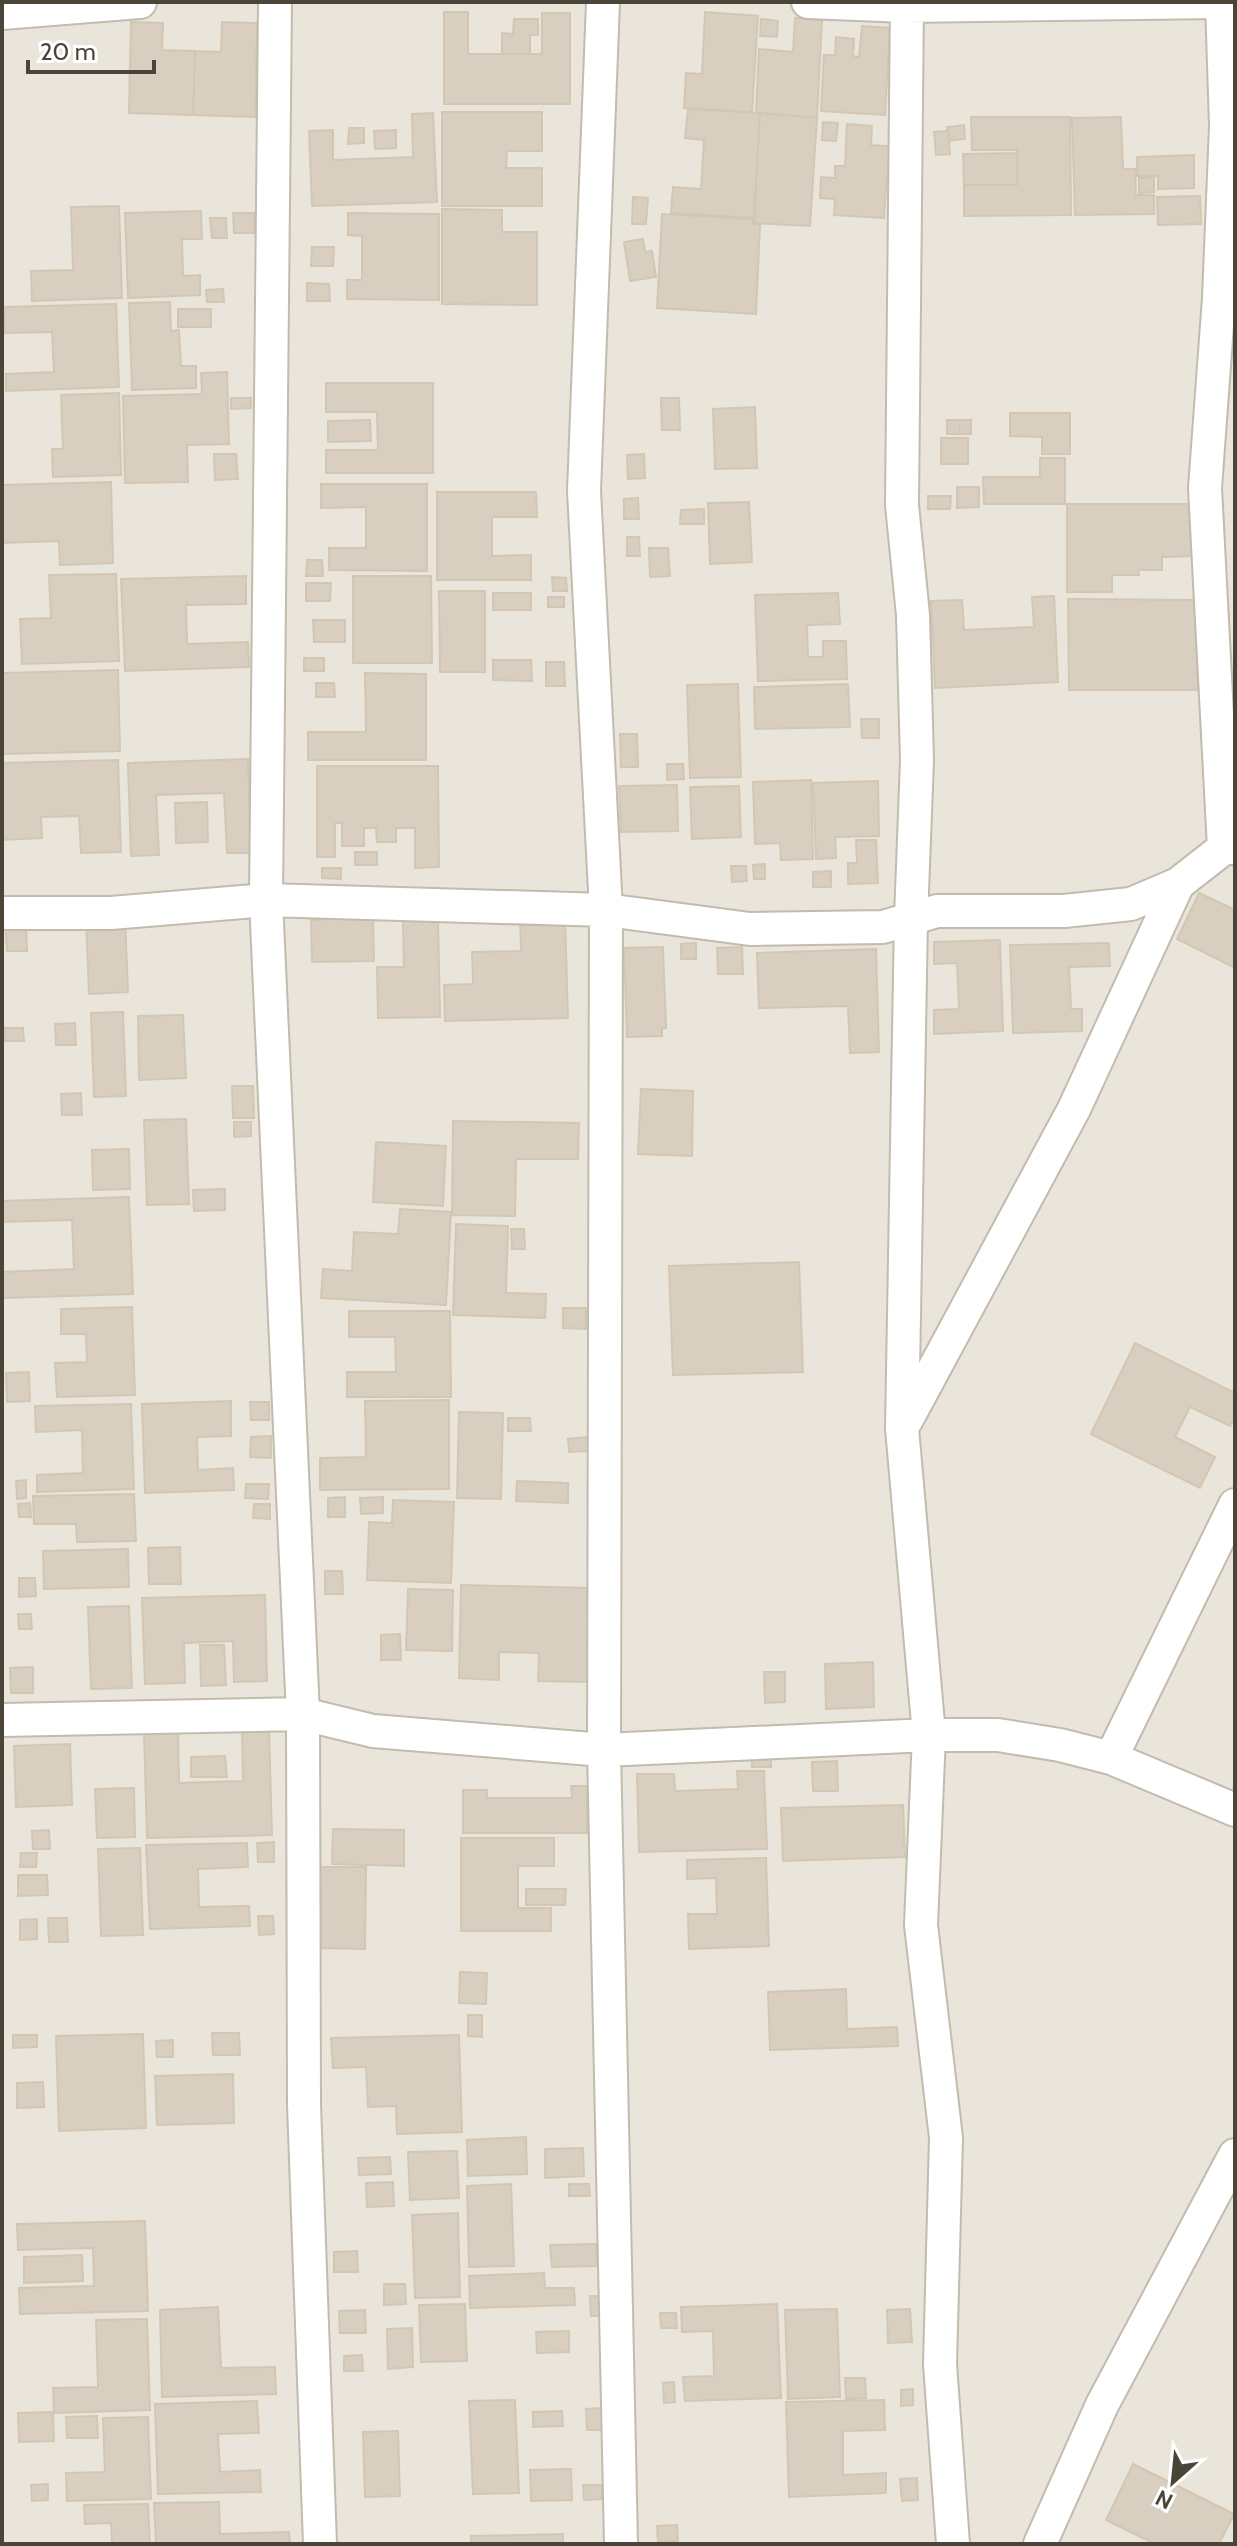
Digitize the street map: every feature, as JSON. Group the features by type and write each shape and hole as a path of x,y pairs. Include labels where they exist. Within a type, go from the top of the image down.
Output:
{"street":[{"path":"2,13 140,2"},
{"path":"275,2 272,542 266,900 303,1714 304,2105 320,2544"},
{"path":"603,2 584,491 606,910 604,1750 621,2544"},
{"path":"2,913 111,913 266,900 606,910 750,929 883,927 937,911 1064,911 1131,904 1178,884 1230,848 1205,488 1219,298 1226,126 1222,2 808,2"},
{"path":"906,4 902,505 913,615 917,698 902,1428 929,1735 921,1925 946,2138 940,2364 953,2544"},
{"path":"902,1428 1074,1109 1178,884"},
{"path":"1111,1758 1235,1505"},
{"path":"2,1720 303,1714 373,1731 604,1750 929,1735 998,1735 1060,1745 1111,1758 1235,1810"},
{"path":"1040,2544 1102,2405 1235,2155"}],"shaded area":[{"path":"2,2 1235,2 1235,2544 2,2544"}],"building":[{"path":"444,12 468,12 468,54 542,54 542,13 570,13 570,104 444,104"},
{"path":"705,12 758,16 752,112 684,108 686,73 702,74"},
{"path":"795,18 822,20 817,118 756,113 759,49 793,52"},
{"path":"514,19 538,19 538,35 530,35 530,54 502,54 502,33 513,34"},
{"path":"761,19 778,21 777,37 760,36"},
{"path":"131,22 163,23 162,50 195,51 193,115 129,113"},
{"path":"222,22 257,23 255,117 193,115 195,51 221,52"},
{"path":"862,26 890,28 885,115 821,111 824,55 835,55 836,37 854,39 853,56 859,57"},
{"path":"688,109 760,113 754,218 671,213 673,187 701,189 704,140 685,138"},
{"path":"442,112 542,112 542,151 507,151 506,168 542,168 542,206 442,206"},
{"path":"433,113 437,202 312,206 309,131 333,130 333,160 413,157 412,114"},
{"path":"760,113 817,118 810,226 754,223"},
{"path":"971,117 1070,117 1071,215 964,216 964,185 1017,185 1017,150 972,150"},
{"path":"1121,117 1123,169 1135,169 1136,195 1154,195 1154,214 1075,215 1072,118"},
{"path":"823,122 838,123 836,141 822,140"},
{"path":"847,124 872,126 871,145 897,147 896,177 887,177 884,218 834,215 835,199 820,198 821,177 835,178 835,166 845,166"},
{"path":"964,125 965,139 949,141 947,127"},
{"path":"349,128 364,128 364,143 348,144"},
{"path":"396,130 396,148 375,149 374,131"},
{"path":"948,131 950,154 936,155 934,132"},
{"path":"1017,153 1017,185 964,185 963,154"},
{"path":"1194,155 1194,188 1158,189 1158,176 1137,176 1137,157"},
{"path":"1154,177 1154,192 1139,193 1139,178"},
{"path":"1200,196 1201,224 1158,225 1157,197"},
{"path":"633,197 648,198 646,224 632,224"},
{"path":"119,206 122,298 32,301 31,271 73,270 71,207"},
{"path":"442,209 502,210 502,232 537,232 537,305 442,304"},
{"path":"201,211 202,239 182,239 183,276 200,275 200,295 128,298 125,213"},
{"path":"233,213 254,213 255,233 234,233"},
{"path":"348,213 439,214 439,300 347,299 347,280 362,280 362,236 348,235"},
{"path":"662,214 753,219 753,224 760,224 756,314 657,308"},
{"path":"210,218 226,218 227,238 212,238"},
{"path":"643,239 645,252 652,251 656,277 630,281 624,242"},
{"path":"312,247 334,247 333,266 311,266"},
{"path":"307,283 329,284 330,301 307,301"},
{"path":"223,289 224,302 207,302 206,290"},
{"path":"170,302 171,331 179,330 181,366 196,366 196,388 132,390 129,303"},
{"path":"116,304 119,387 6,391 6,374 54,372 52,332 4,333 4,307"},
{"path":"178,309 211,309 211,327 178,327"},
{"path":"227,372 229,444 187,445 188,482 125,483 123,396 202,394 201,373"},
{"path":"326,383 433,383 433,473 326,473 326,450 378,450 377,412 326,412"},
{"path":"119,393 121,475 53,477 52,449 63,449 61,395"},
{"path":"231,398 251,398 251,408 231,409"},
{"path":"661,398 679,398 680,430 662,430"},
{"path":"755,407 757,468 715,469 713,409"},
{"path":"1010,413 1070,413 1070,454 1042,454 1042,437 1010,436"},
{"path":"370,420 371,441 328,442 328,421"},
{"path":"947,420 960,420 959,434 947,434"},
{"path":"960,420 971,420 971,434 959,434"},
{"path":"941,438 968,438 968,464 941,464"},
{"path":"214,454 236,454 238,479 215,480"},
{"path":"644,454 645,478 628,479 627,455"},
{"path":"1040,458 1065,458 1065,504 984,504 983,477 1040,477"},
{"path":"111,482 113,563 60,565 59,541 2,543 2,485"},
{"path":"321,484 427,484 427,571 329,570 329,548 366,548 366,507 321,508"},
{"path":"957,487 979,487 979,507 957,508"},
{"path":"437,492 536,492 537,517 492,517 492,556 531,555 531,580 437,580"},
{"path":"928,496 951,496 950,509 928,509"},
{"path":"638,498 639,519 624,519 624,499"},
{"path":"749,502 752,562 710,564 708,503"},
{"path":"1067,504 1193,504 1193,556 1162,557 1162,570 1138,570 1139,575 1112,575 1112,592 1067,592"},
{"path":"704,509 704,524 680,524 681,510"},
{"path":"627,537 639,537 640,556 627,556"},
{"path":"649,548 668,548 670,576 650,577"},
{"path":"307,560 322,560 323,576 306,576"},
{"path":"116,574 119,661 22,664 20,619 51,618 49,575"},
{"path":"246,576 246,604 186,605 187,644 248,642 249,667 125,671 121,579"},
{"path":"353,576 431,576 432,663 353,663"},
{"path":"552,577 566,578 567,591 553,591"},
{"path":"306,583 331,583 330,601 306,601"},
{"path":"439,591 485,591 485,672 440,672"},
{"path":"493,593 531,593 531,610 493,610"},
{"path":"838,593 840,624 807,625 808,657 823,657 823,641 846,641 847,679 758,681 755,595"},
{"path":"1054,596 1058,682 935,688 931,601 962,600 964,630 1034,627 1032,597"},
{"path":"548,597 564,597 564,607 548,607"},
{"path":"1068,599 1197,600 1198,690 1069,690"},
{"path":"313,620 345,620 345,642 314,642"},
{"path":"304,658 324,658 324,671 304,671"},
{"path":"493,660 531,660 532,681 493,680"},
{"path":"546,662 564,662 565,686 546,686"},
{"path":"118,670 120,751 2,754 2,673"},
{"path":"365,673 426,674 426,760 308,760 308,732 366,732"},
{"path":"316,683 334,683 335,697 316,697"},
{"path":"738,684 741,777 690,778 687,685"},
{"path":"848,684 850,727 755,729 754,687"},
{"path":"861,719 879,719 879,738 862,738"},
{"path":"620,734 637,734 638,767 621,767"},
{"path":"248,759 251,853 227,853 224,793 156,795 159,855 131,856 128,763"},
{"path":"118,760 121,852 81,853 79,816 41,817 42,838 2,840 2,763"},
{"path":"667,764 683,764 684,779 667,780"},
{"path":"317,766 438,766 439,867 415,868 415,828 396,828 396,842 377,842 376,828 364,828 364,846 342,846 342,823 335,823 335,857 317,857"},
{"path":"811,780 813,859 781,860 780,843 755,844 753,782"},
{"path":"878,781 879,836 835,837 836,858 816,859 813,783"},
{"path":"677,785 678,831 621,832 619,786"},
{"path":"739,786 741,837 692,839 690,787"},
{"path":"207,802 208,842 176,843 175,803"},
{"path":"856,840 876,840 878,883 848,884 848,863 857,863"},
{"path":"355,852 377,852 377,865 355,865"},
{"path":"765,864 765,879 754,879 753,865"},
{"path":"731,866 746,866 747,881 732,882"},
{"path":"322,868 341,868 341,879 322,878"},
{"path":"831,871 831,887 813,887 813,872"},
{"path":"1199,893 1235,910 1235,968 1177,939"},
{"path":"125,917 128,992 89,994 86,919"},
{"path":"373,917 374,961 312,962 311,920"},
{"path":"438,918 440,1017 378,1018 377,967 404,967 403,920"},
{"path":"565,918 568,1018 445,1021 444,985 473,984 472,952 521,951 520,919"},
{"path":"5,922 26,922 27,951 7,951"},
{"path":"1000,940 1003,1031 934,1034 934,1010 959,1009 957,963 934,964 934,942"},
{"path":"696,943 696,959 681,959 681,944"},
{"path":"1109,943 1110,966 1069,967 1071,1009 1082,1009 1082,1031 1013,1033 1010,945"},
{"path":"663,947 666,1028 662,1029 662,1036 627,1037 624,948"},
{"path":"742,947 743,974 718,974 717,948"},
{"path":"876,949 879,1052 850,1053 848,1006 759,1008 757,953"},
{"path":"123,1012 126,1096 94,1097 91,1013"},
{"path":"183,1015 186,1078 139,1080 138,1016"},
{"path":"75,1023 76,1045 56,1045 55,1024"},
{"path":"5,1028 23,1028 24,1041 5,1041"},
{"path":"232,1086 253,1086 254,1118 233,1118"},
{"path":"641,1089 693,1091 692,1156 638,1154"},
{"path":"81,1093 82,1115 62,1115 61,1094"},
{"path":"186,1119 189,1204 147,1205 144,1120"},
{"path":"453,1121 579,1123 578,1159 516,1159 515,1216 452,1215"},
{"path":"234,1122 251,1122 251,1136 234,1137"},
{"path":"376,1142 446,1146 443,1206 373,1202"},
{"path":"129,1149 130,1189 93,1190 92,1150"},
{"path":"225,1189 225,1210 194,1211 193,1190"},
{"path":"129,1197 133,1294 3,1298 2,1272 74,1269 72,1220 2,1222 2,1201"},
{"path":"400,1209 451,1212 446,1305 321,1298 323,1269 352,1271 354,1232 398,1234"},
{"path":"456,1224 508,1226 506,1293 546,1294 545,1318 453,1315"},
{"path":"511,1229 524,1229 525,1249 512,1249"},
{"path":"799,1262 803,1372 673,1375 669,1266"},
{"path":"132,1307 135,1395 57,1397 55,1363 87,1362 86,1334 61,1334 61,1309"},
{"path":"563,1308 586,1308 586,1329 563,1328"},
{"path":"349,1311 450,1311 451,1397 347,1397 347,1372 396,1372 395,1337 349,1337"},
{"path":"1135,1343 1235,1393 1235,1417 1230,1426 1190,1407 1175,1437 1215,1457 1200,1488 1091,1434"},
{"path":"29,1372 30,1401 7,1402 6,1373"},
{"path":"449,1400 449,1489 320,1490 320,1458 366,1457 365,1401"},
{"path":"231,1401 231,1436 197,1437 198,1470 233,1468 234,1490 145,1493 142,1404"},
{"path":"250,1402 269,1402 269,1420 251,1420"},
{"path":"131,1404 134,1489 37,1492 37,1475 83,1473 82,1430 36,1432 35,1406"},
{"path":"459,1412 503,1413 501,1499 457,1498"},
{"path":"508,1418 530,1418 531,1431 508,1431"},
{"path":"271,1436 271,1458 250,1457 251,1437"},
{"path":"587,1437 589,1451 569,1452 568,1439"},
{"path":"26,1480 26,1498 17,1499 16,1481"},
{"path":"517,1481 568,1483 568,1503 516,1501"},
{"path":"246,1484 269,1484 268,1499 245,1498"},
{"path":"134,1494 136,1541 77,1542 76,1524 34,1524 33,1496"},
{"path":"345,1497 345,1517 328,1517 328,1498"},
{"path":"383,1497 383,1513 361,1514 360,1498"},
{"path":"393,1500 454,1502 451,1583 367,1580 369,1522 392,1523"},
{"path":"30,1503 31,1517 19,1517 18,1504"},
{"path":"254,1504 270,1504 270,1519 253,1518"},
{"path":"180,1547 181,1584 149,1584 148,1548"},
{"path":"128,1549 129,1587 44,1589 43,1551"},
{"path":"325,1571 342,1571 343,1594 325,1594"},
{"path":"19,1578 35,1578 36,1596 19,1597"},
{"path":"461,1585 590,1588 588,1682 538,1681 539,1653 499,1652 499,1680 459,1678"},
{"path":"408,1589 453,1590 452,1651 406,1650"},
{"path":"265,1595 267,1681 234,1682 233,1641 184,1643 185,1683 145,1684 142,1598"},
{"path":"129,1606 132,1688 91,1689 88,1607"},
{"path":"18,1614 31,1614 32,1629 19,1629"},
{"path":"400,1634 401,1660 381,1660 381,1635"},
{"path":"200,1645 224,1645 226,1685 201,1686"},
{"path":"873,1662 874,1707 826,1709 825,1664"},
{"path":"33,1667 33,1693 11,1693 10,1668"},
{"path":"764,1672 785,1672 785,1702 765,1703"},
{"path":"242,1728 269,1728 272,1835 147,1838 144,1730 178,1730 179,1783 243,1781"},
{"path":"70,1744 72,1805 16,1807 14,1746"},
{"path":"752,1754 771,1755 771,1767 752,1767"},
{"path":"225,1756 227,1777 191,1777 191,1757"},
{"path":"837,1761 838,1791 813,1791 812,1762"},
{"path":"737,1771 764,1771 767,1849 639,1852 637,1774 674,1774 675,1791 738,1789"},
{"path":"571,1786 587,1786 587,1833 463,1833 463,1790 487,1790 487,1798 572,1798"},
{"path":"134,1788 135,1837 97,1838 95,1789"},
{"path":"903,1805 905,1857 783,1861 781,1808"},
{"path":"333,1829 404,1830 404,1866 332,1864"},
{"path":"49,1830 50,1849 33,1849 32,1831"},
{"path":"461,1838 554,1838 554,1866 518,1866 518,1908 551,1908 551,1931 461,1931"},
{"path":"274,1842 274,1862 258,1862 257,1843"},
{"path":"247,1843 248,1867 198,1869 199,1907 249,1906 250,1926 150,1929 146,1845"},
{"path":"140,1848 143,1935 101,1936 98,1849"},
{"path":"21,1853 37,1853 36,1867 20,1867"},
{"path":"766,1858 769,1946 689,1949 688,1914 717,1914 716,1878 687,1879 687,1860"},
{"path":"320,1867 366,1867 365,1949 319,1948"},
{"path":"18,1875 47,1875 48,1895 18,1896"},
{"path":"526,1889 566,1889 565,1905 526,1905"},
{"path":"258,1916 273,1916 274,1934 259,1935"},
{"path":"48,1918 67,1918 68,1942 49,1942"},
{"path":"37,1919 37,1939 20,1940 20,1920"},
{"path":"460,1972 487,1973 486,2004 459,2003"},
{"path":"846,1989 847,2029 897,2027 898,2046 770,2050 768,1992"},
{"path":"468,2015 482,2015 482,2037 468,2036"},
{"path":"212,2033 239,2033 240,2055 213,2055"},
{"path":"143,2034 146,2128 59,2131 56,2036"},
{"path":"13,2035 37,2035 37,2047 13,2048"},
{"path":"459,2035 462,2132 397,2134 396,2106 368,2107 366,2067 333,2068 331,2038"},
{"path":"173,2040 173,2057 157,2057 156,2041"},
{"path":"233,2074 234,2123 157,2125 155,2076"},
{"path":"43,2082 44,2107 17,2108 17,2083"},
{"path":"526,2137 527,2174 468,2176 467,2140"},
{"path":"583,2148 584,2176 545,2178 545,2149"},
{"path":"457,2151 459,2198 410,2200 408,2152"},
{"path":"390,2157 391,2174 359,2175 358,2158"},
{"path":"393,2182 394,2206 367,2207 366,2183"},
{"path":"511,2184 514,2266 469,2267 467,2186"},
{"path":"569,2184 589,2184 590,2196 569,2196"},
{"path":"458,2213 460,2297 415,2298 412,2215"},
{"path":"145,2221 148,2311 20,2314 19,2288 94,2286 93,2248 18,2250 17,2224"},
{"path":"596,2244 597,2266 552,2267 550,2245"},
{"path":"357,2251 358,2272 334,2272 334,2252"},
{"path":"82,2255 83,2281 24,2283 24,2257"},
{"path":"544,2273 545,2288 574,2288 575,2305 470,2308 469,2276"},
{"path":"384,2284 405,2284 406,2304 384,2305"},
{"path":"590,2296 601,2296 602,2316 591,2316"},
{"path":"465,2304 467,2361 421,2362 419,2305"},
{"path":"777,2304 781,2398 685,2401 683,2377 714,2376 713,2331 682,2332 681,2307"},
{"path":"218,2307 221,2368 275,2367 276,2394 162,2397 160,2310"},
{"path":"837,2309 840,2397 788,2399 785,2310"},
{"path":"910,2309 912,2342 888,2343 887,2310"},
{"path":"365,2310 366,2333 340,2333 339,2311"},
{"path":"660,2313 676,2313 677,2328 661,2328"},
{"path":"147,2319 150,2410 54,2413 53,2388 98,2387 96,2320"},
{"path":"412,2328 413,2367 388,2369 387,2329"},
{"path":"569,2331 569,2352 537,2353 536,2332"},
{"path":"362,2355 363,2371 344,2371 344,2356"},
{"path":"845,2378 865,2378 866,2398 846,2399"},
{"path":"674,2382 675,2402 664,2403 663,2383"},
{"path":"913,2389 913,2405 901,2406 901,2390"},
{"path":"515,2400 519,2493 473,2494 469,2401"},
{"path":"884,2400 885,2430 843,2431 843,2475 886,2473 886,2493 789,2497 786,2402"},
{"path":"257,2401 259,2433 218,2434 220,2472 260,2470 261,2492 158,2494 155,2404"},
{"path":"602,2408 603,2430 587,2430 586,2409"},
{"path":"562,2411 563,2426 533,2427 533,2412"},
{"path":"53,2412 54,2441 19,2442 18,2413"},
{"path":"97,2416 98,2438 67,2438 66,2417"},
{"path":"148,2417 151,2499 67,2501 66,2473 105,2472 103,2418"},
{"path":"398,2431 400,2496 365,2497 363,2432"},
{"path":"1133,2464 1234,2514 1219,2544 1155,2544 1106,2520"},
{"path":"571,2469 572,2500 531,2501 530,2470"},
{"path":"917,2478 918,2500 902,2501 900,2479"},
{"path":"48,2484 48,2500 32,2501 31,2485"},
{"path":"583,2485 602,2485 602,2499 584,2500"},
{"path":"219,2502 220,2534 289,2532 290,2544 156,2544 154,2503"},
{"path":"148,2504 150,2544 112,2544 111,2523 85,2524 84,2505"},
{"path":"677,2525 678,2541 658,2542 657,2526"},
{"path":"563,2534 563,2544 471,2544 471,2536"}]}
